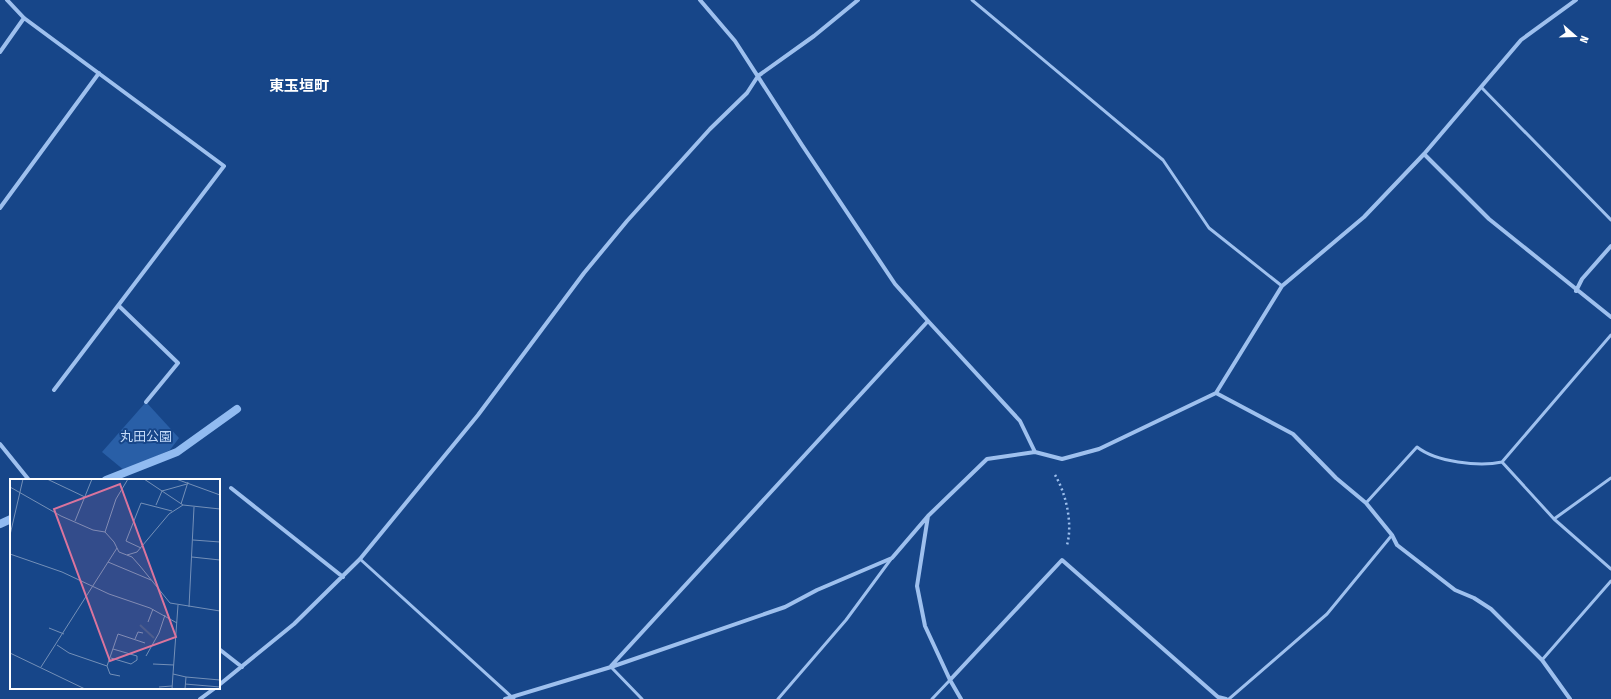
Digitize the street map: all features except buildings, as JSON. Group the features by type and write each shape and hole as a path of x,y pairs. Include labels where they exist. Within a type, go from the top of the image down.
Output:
{"street":[{"path":"7,0 24,18 224,166 54,390"},
{"path":"700,0 735,41 802,145 896,284 1020,421 1035,452"},
{"path":"220,684 294,624 360,559 478,415 584,274 622,227 710,129 747,93 758,76 814,36 858,0"},
{"path":"505,699 513,698 611,667 785,607 817,590 892,558 928,516 986,459 1035,452 1062,459 1099,449 1216,394 1282,286 1364,217 1424,154 1482,88 1521,40 1576,0"},
{"path":"0,52 24,18"},
{"path":"0,208 99,73"},
{"path":"1424,154 1489,219 1611,318"},
{"path":"1576,291 1582,279 1611,246"},
{"path":"119,306 178,363 146,402"},
{"path":"611,667 928,321"},
{"path":"1216,394 1293,434 1336,478 1366,503 1392,535 1397,545 1455,590 1474,598 1491,609 1542,660 1570,699"},
{"path":"0,444 28,479"},
{"path":"231,488 343,577"},
{"path":"928,516 917,586 925,626 950,680 961,699"},
{"path":"950,680 1062,560 1218,697 1226,699"},
{"path":"220,650 242,667"},
{"path":"200,699 214,689"}],"lane":[{"path":"972,0 1163,160 1209,228 1282,286"},
{"path":"1482,88 1611,220"},
{"path":"1366,503 1418,446 1425,452 1446,460 1493,464 1502,462 1611,335"},
{"path":"1502,462 1554,519 1611,569"},
{"path":"1554,519 1611,478"},
{"path":"1229,699 1327,614 1392,535"},
{"path":"778,699 846,620 892,558"},
{"path":"360,559 513,698"},
{"path":"1542,660 1611,581"},
{"path":"611,667 642,699"},
{"path":"932,699 950,680"}],"path":[{"path":"1035,452 1056,476 1067,504 1070,534 1062,560"}],"green space":[{"name":"丸田公園","path":"146,402 179,438 170,450 125,471 102,452"}],"waterway":[{"path":"109,479 177,452 237,409"},
{"path":"0,524 10,519"}],"district":[{"name":"東玉垣町","path":"299,86"}]}
